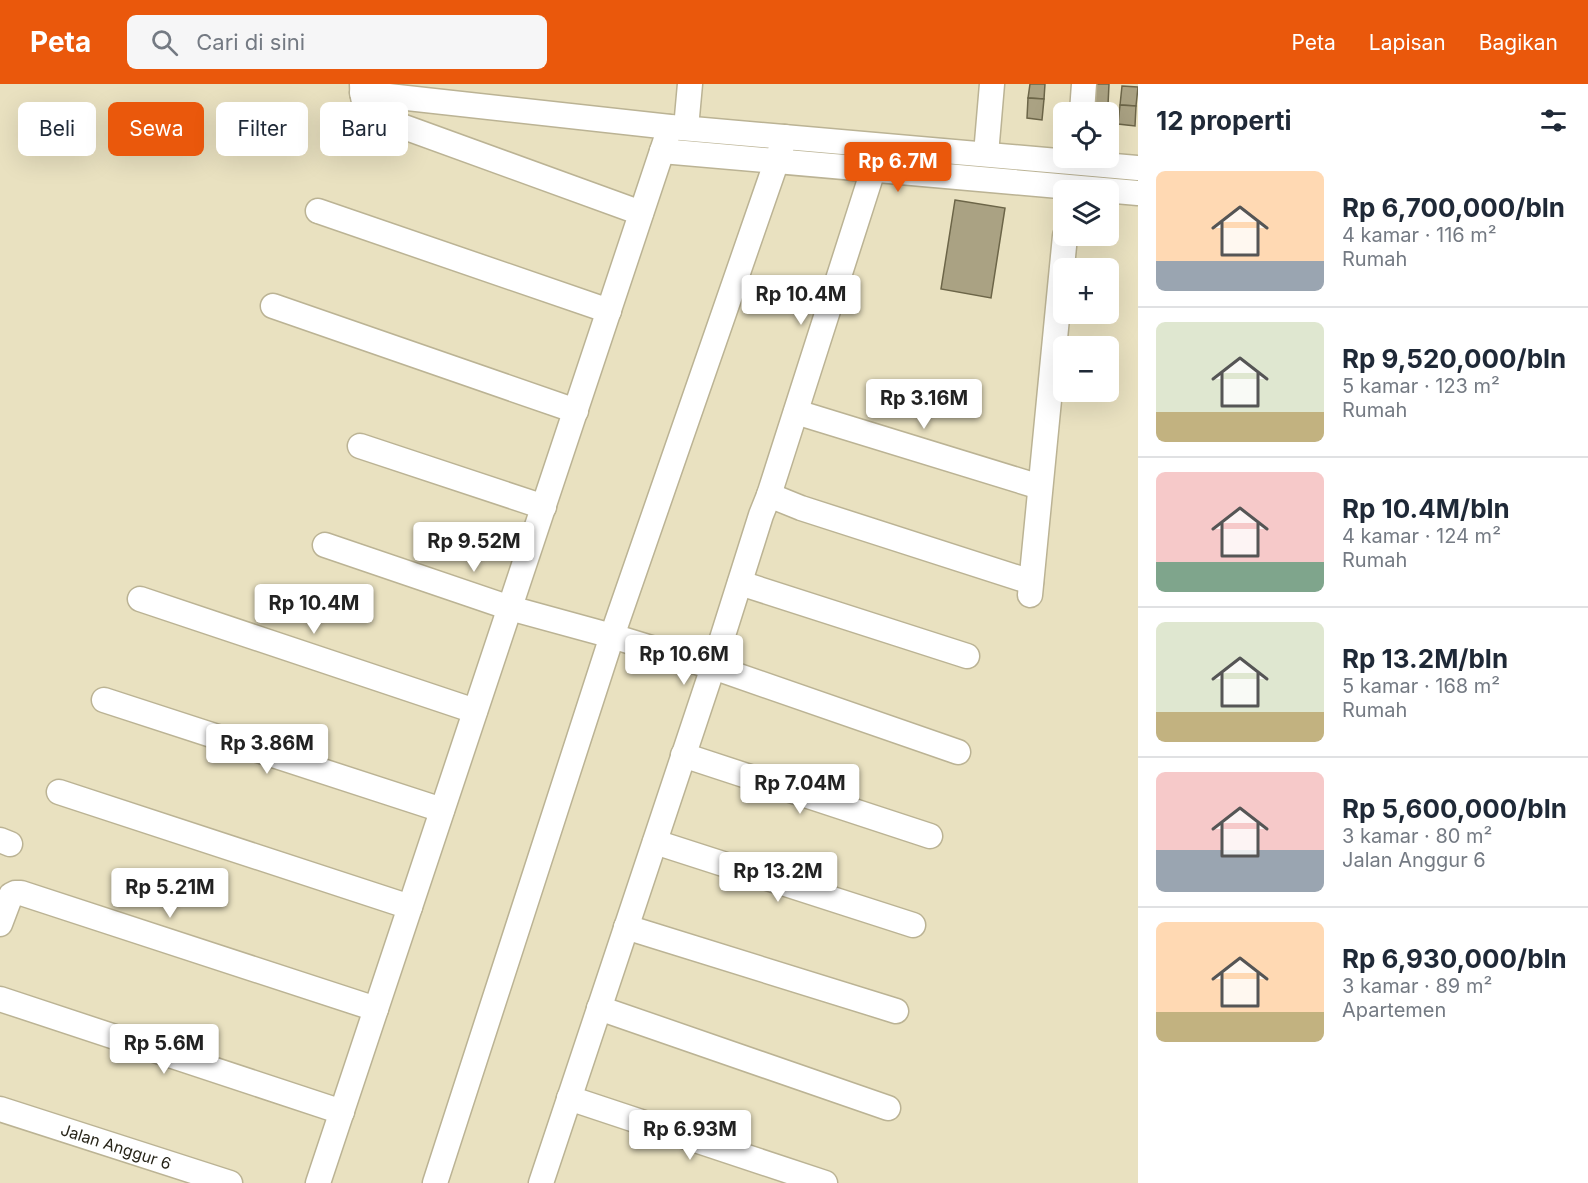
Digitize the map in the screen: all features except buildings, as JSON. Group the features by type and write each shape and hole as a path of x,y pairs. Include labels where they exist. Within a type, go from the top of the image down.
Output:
{"street":[{"path":"318,1183 641,213 662,151 678,127 690,84"},
{"path":"986,154 992,84"},
{"path":"1083,102 1084,84"},
{"path":"641,213 382,118 366,108 362,89 678,127 1053,158"},
{"path":"435,1183 612,636 785,136"},
{"path":"662,151 1053,187"},
{"path":"1119,165 1138,168"},
{"path":"541,1183 713,667 873,170"},
{"path":"1119,192 1138,193"},
{"path":"318,211 609,311"},
{"path":"769,495 1031,589 1064,246"},
{"path":"273,306 576,411"},
{"path":"796,412 1040,487"},
{"path":"360,446 544,507"},
{"path":"325,545 510,608 713,667 958,752"},
{"path":"740,583 967,656"},
{"path":"140,599 476,711"},
{"path":"104,699 442,810"},
{"path":"683,755 930,836"},
{"path":"59,792 410,907"},
{"path":"654,842 913,925"},
{"path":"0,924 11,895 21,893 376,1009"},
{"path":"626,927 896,1011"},
{"path":"0,999 342,1112"},
{"path":"599,1008 888,1108"},
{"path":"569,1098 825,1183"},
{"name":"Jalan Anggur 6","path":"0,1109 230,1183"}]}
